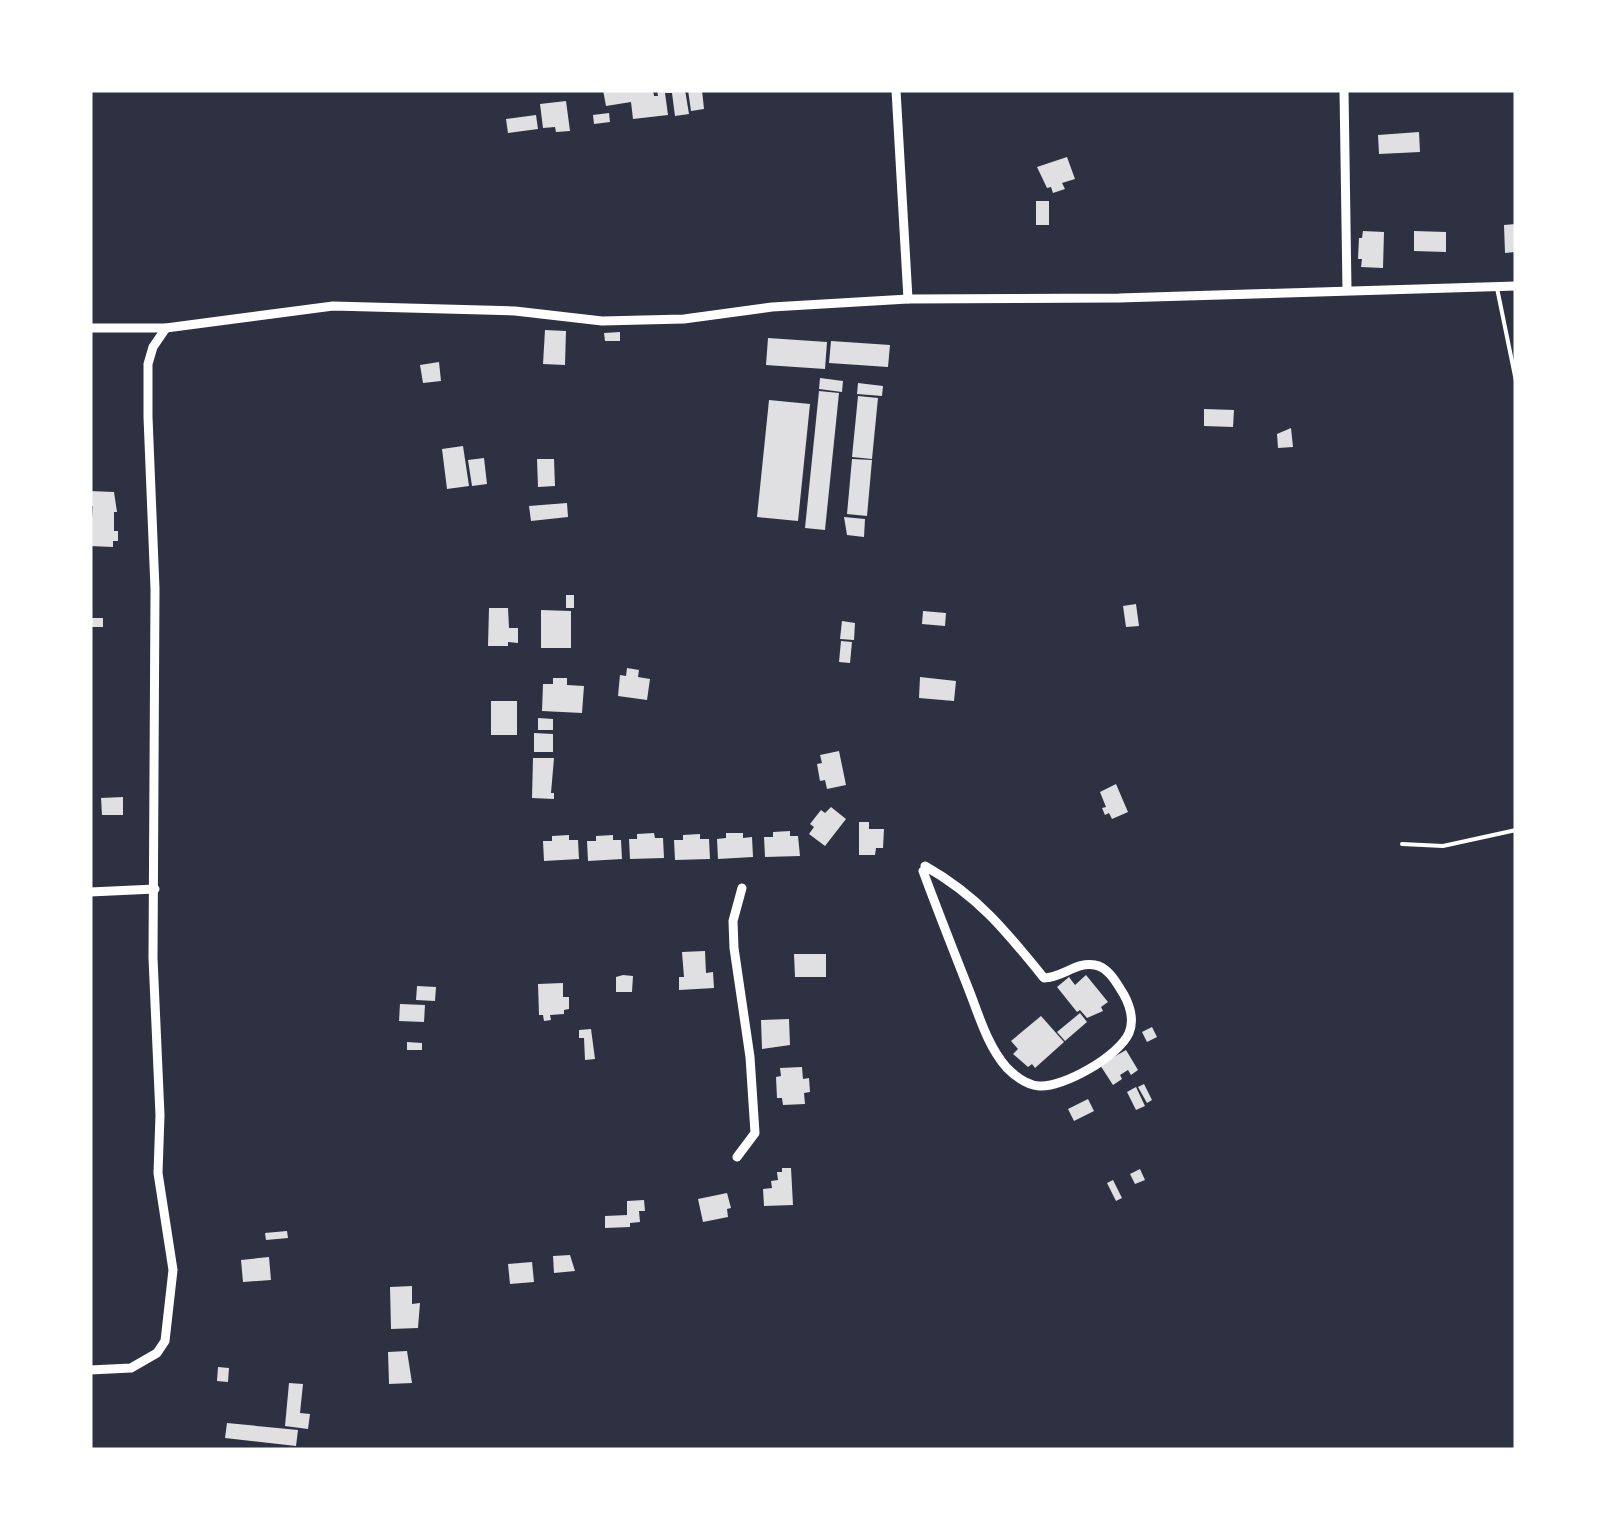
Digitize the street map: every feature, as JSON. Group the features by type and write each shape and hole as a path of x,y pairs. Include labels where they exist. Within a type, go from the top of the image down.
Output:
{"street":[{"path":"896,90 908,300"},
{"path":"1344,90 1347,290"},
{"path":"90,328 166,328 333,306 515,311 602,322 908,300 1516,286"},
{"path":"90,1370 131,1368 157,1353 165,1341 174,1270 158,1174 154,589 148,364 166,328"},
{"path":"924,869 960,886 1044,978 1087,964 1100,965 1128,1000 1129,1033 1119,1047 1085,1072 1058,1084 1038,1086 1021,1080 1005,1066 979,1016 924,869"},
{"path":"737,1157 755,1133 750,1057 734,948 734,920 742,888"},
{"path":"90,892 155,889"}],"lane":[{"path":"1497,288 1516,381"},
{"path":"1402,844 1442,846 1516,830"}],"building":[{"path":"603,90 653,90 654,96 658,96 657,90 685,90 689,114 675,116 672,93 665,93 668,115 633,119 631,102 606,106"},
{"path":"688,90 702,90 704,109 691,111"},
{"path":"566,101 570,131 543,128 540,104"},
{"path":"609,113 610,122 594,124 593,115"},
{"path":"536,115 538,129 508,133 506,119"},
{"path":"1419,132 1420,152 1379,154 1378,135"},
{"path":"1067,157 1075,179 1062,183 1065,189 1053,193 1037,167"},
{"path":"1036,201 1049,201 1049,225 1036,225"},
{"path":"1516,224 1515,252 1505,253 1504,225"},
{"path":"1363,231 1384,232 1383,268 1361,267 1359,238"},
{"path":"1414,231 1446,232 1446,252 1414,251"},
{"path":"545,330 566,331 565,365 543,364"},
{"path":"620,332 620,341 605,341 604,333"},
{"path":"768,338 827,342 825,369 766,365"},
{"path":"831,341 890,345 888,367 829,363"},
{"path":"439,362 441,381 423,383 420,365"},
{"path":"820,378 843,381 842,392 819,389"},
{"path":"858,383 883,386 882,396 857,394"},
{"path":"819,391 839,393 825,530 805,528"},
{"path":"858,396 878,398 872,459 852,457"},
{"path":"769,400 810,404 798,521 757,517"},
{"path":"1204,409 1234,410 1233,427 1204,426"},
{"path":"1291,428 1293,447 1278,448 1277,434"},
{"path":"463,446 469,486 447,489 442,449"},
{"path":"484,458 487,484 472,486 468,460"},
{"path":"537,459 554,459 555,486 538,487"},
{"path":"852,459 872,460 867,516 847,514"},
{"path":"90,491 114,492 114,531 118,531 118,541 113,541 113,547 90,546"},
{"path":"567,503 568,517 531,521 529,506"},
{"path":"844,517 865,519 864,537 847,535"},
{"path":"566,595 574,595 574,608 566,608"},
{"path":"1136,604 1139,626 1126,627 1123,606"},
{"path":"489,608 508,608 509,628 518,628 518,643 488,646"},
{"path":"541,610 571,611 571,648 541,648"},
{"path":"923,611 946,613 945,626 922,624"},
{"path":"90,618 103,618 103,627 90,627"},
{"path":"842,621 855,623 854,640 840,639"},
{"path":"841,641 852,642 850,663 839,662"},
{"path":"627,668 639,670 638,677 650,679 647,700 618,696 620,675 626,676"},
{"path":"920,677 956,681 954,701 919,698"},
{"path":"553,678 567,678 567,685 584,686 582,713 542,711 543,684 553,684"},
{"path":"491,701 517,701 517,735 491,735"},
{"path":"538,718 553,719 553,730 538,730"},
{"path":"534,733 553,734 553,752 534,752"},
{"path":"839,751 846,785 827,789 825,780 820,781 817,764 822,763 820,755"},
{"path":"533,758 554,758 554,799 532,798"},
{"path":"1116,784 1128,812 1112,819 1109,813 1105,815 1100,792"},
{"path":"123,797 123,815 102,815 101,798"},
{"path":"831,807 846,819 825,846 809,834 814,827 810,824 821,810 825,813"},
{"path":"859,822 869,822 869,829 884,829 883,848 876,848 875,855 859,855"},
{"path":"790,831 790,836 798,836 800,856 765,857 764,837"},
{"path":"654,833 655,838 663,838 664,858 630,859 629,839"},
{"path":"726,833 752,837 753,857 718,859 717,839 726,838"},
{"path":"700,834 700,839 709,839 710,859 675,860 674,840"},
{"path":"569,835 569,840 578,840 579,859 544,861 543,841"},
{"path":"613,835 613,840 621,840 622,859 588,861 587,841"},
{"path":"705,951 706,973 713,972 714,988 679,990 679,977 684,977 682,952"},
{"path":"794,954 826,954 826,977 795,977"},
{"path":"1086,975 1108,1002 1101,1007 1103,1011 1087,1018 1080,1010 1077,1012 1057,987 1069,977 1075,985"},
{"path":"633,976 632,992 616,992 616,977"},
{"path":"563,983 563,997 569,997 569,1009 544,1021 543,1015 539,1015 538,984"},
{"path":"417,986 436,987 435,1001 416,1000"},
{"path":"400,1004 425,1005 424,1022 399,1021"},
{"path":"1080,1013 1087,1022 1065,1041 1057,1032"},
{"path":"1041,1016 1064,1042 1035,1068 1032,1064 1028,1067 1013,1054 1018,1049 1011,1041"},
{"path":"789,1019 790,1045 762,1049 761,1020"},
{"path":"1152,1027 1157,1037 1147,1042 1142,1032"},
{"path":"591,1029 595,1059 585,1060 584,1038 579,1038 579,1030"},
{"path":"407,1042 422,1043 422,1050 407,1050"},
{"path":"1126,1050 1138,1070 1131,1075 1128,1070 1113,1085 1100,1065"},
{"path":"802,1067 803,1079 809,1078 810,1092 804,1093 805,1104 783,1105 782,1098 777,1098 776,1077 781,1076 780,1068"},
{"path":"1144,1084 1152,1100 1147,1103 1138,1087"},
{"path":"1136,1087 1145,1106 1136,1110 1127,1092"},
{"path":"1088,1099 1094,1111 1074,1121 1068,1109"},
{"path":"782,1168 791,1168 793,1205 764,1206 763,1189 772,1188 771,1181 778,1180 777,1172 782,1172"},
{"path":"1140,1169 1145,1180 1135,1184 1130,1174"},
{"path":"1113,1180 1122,1198 1116,1201 1107,1183"},
{"path":"727,1193 731,1208 727,1209 728,1217 703,1222 698,1199"},
{"path":"644,1200 640,1222 630,1223 630,1227 605,1228 605,1216 627,1215 627,1201"},
{"path":"287,1231 288,1238 266,1240 265,1233"},
{"path":"570,1255 575,1271 554,1273 553,1256"},
{"path":"269,1257 271,1280 243,1282 241,1260"},
{"path":"532,1262 534,1282 510,1284 508,1264"},
{"path":"412,1286 412,1304 420,1303 418,1328 391,1329 390,1287"},
{"path":"407,1351 412,1383 389,1384 388,1352"},
{"path":"218,1367 229,1368 228,1382 217,1381"},
{"path":"289,1383 303,1384 300,1413 310,1414 308,1429 285,1426"},
{"path":"227,1423 298,1430 296,1446 225,1438"}]}
